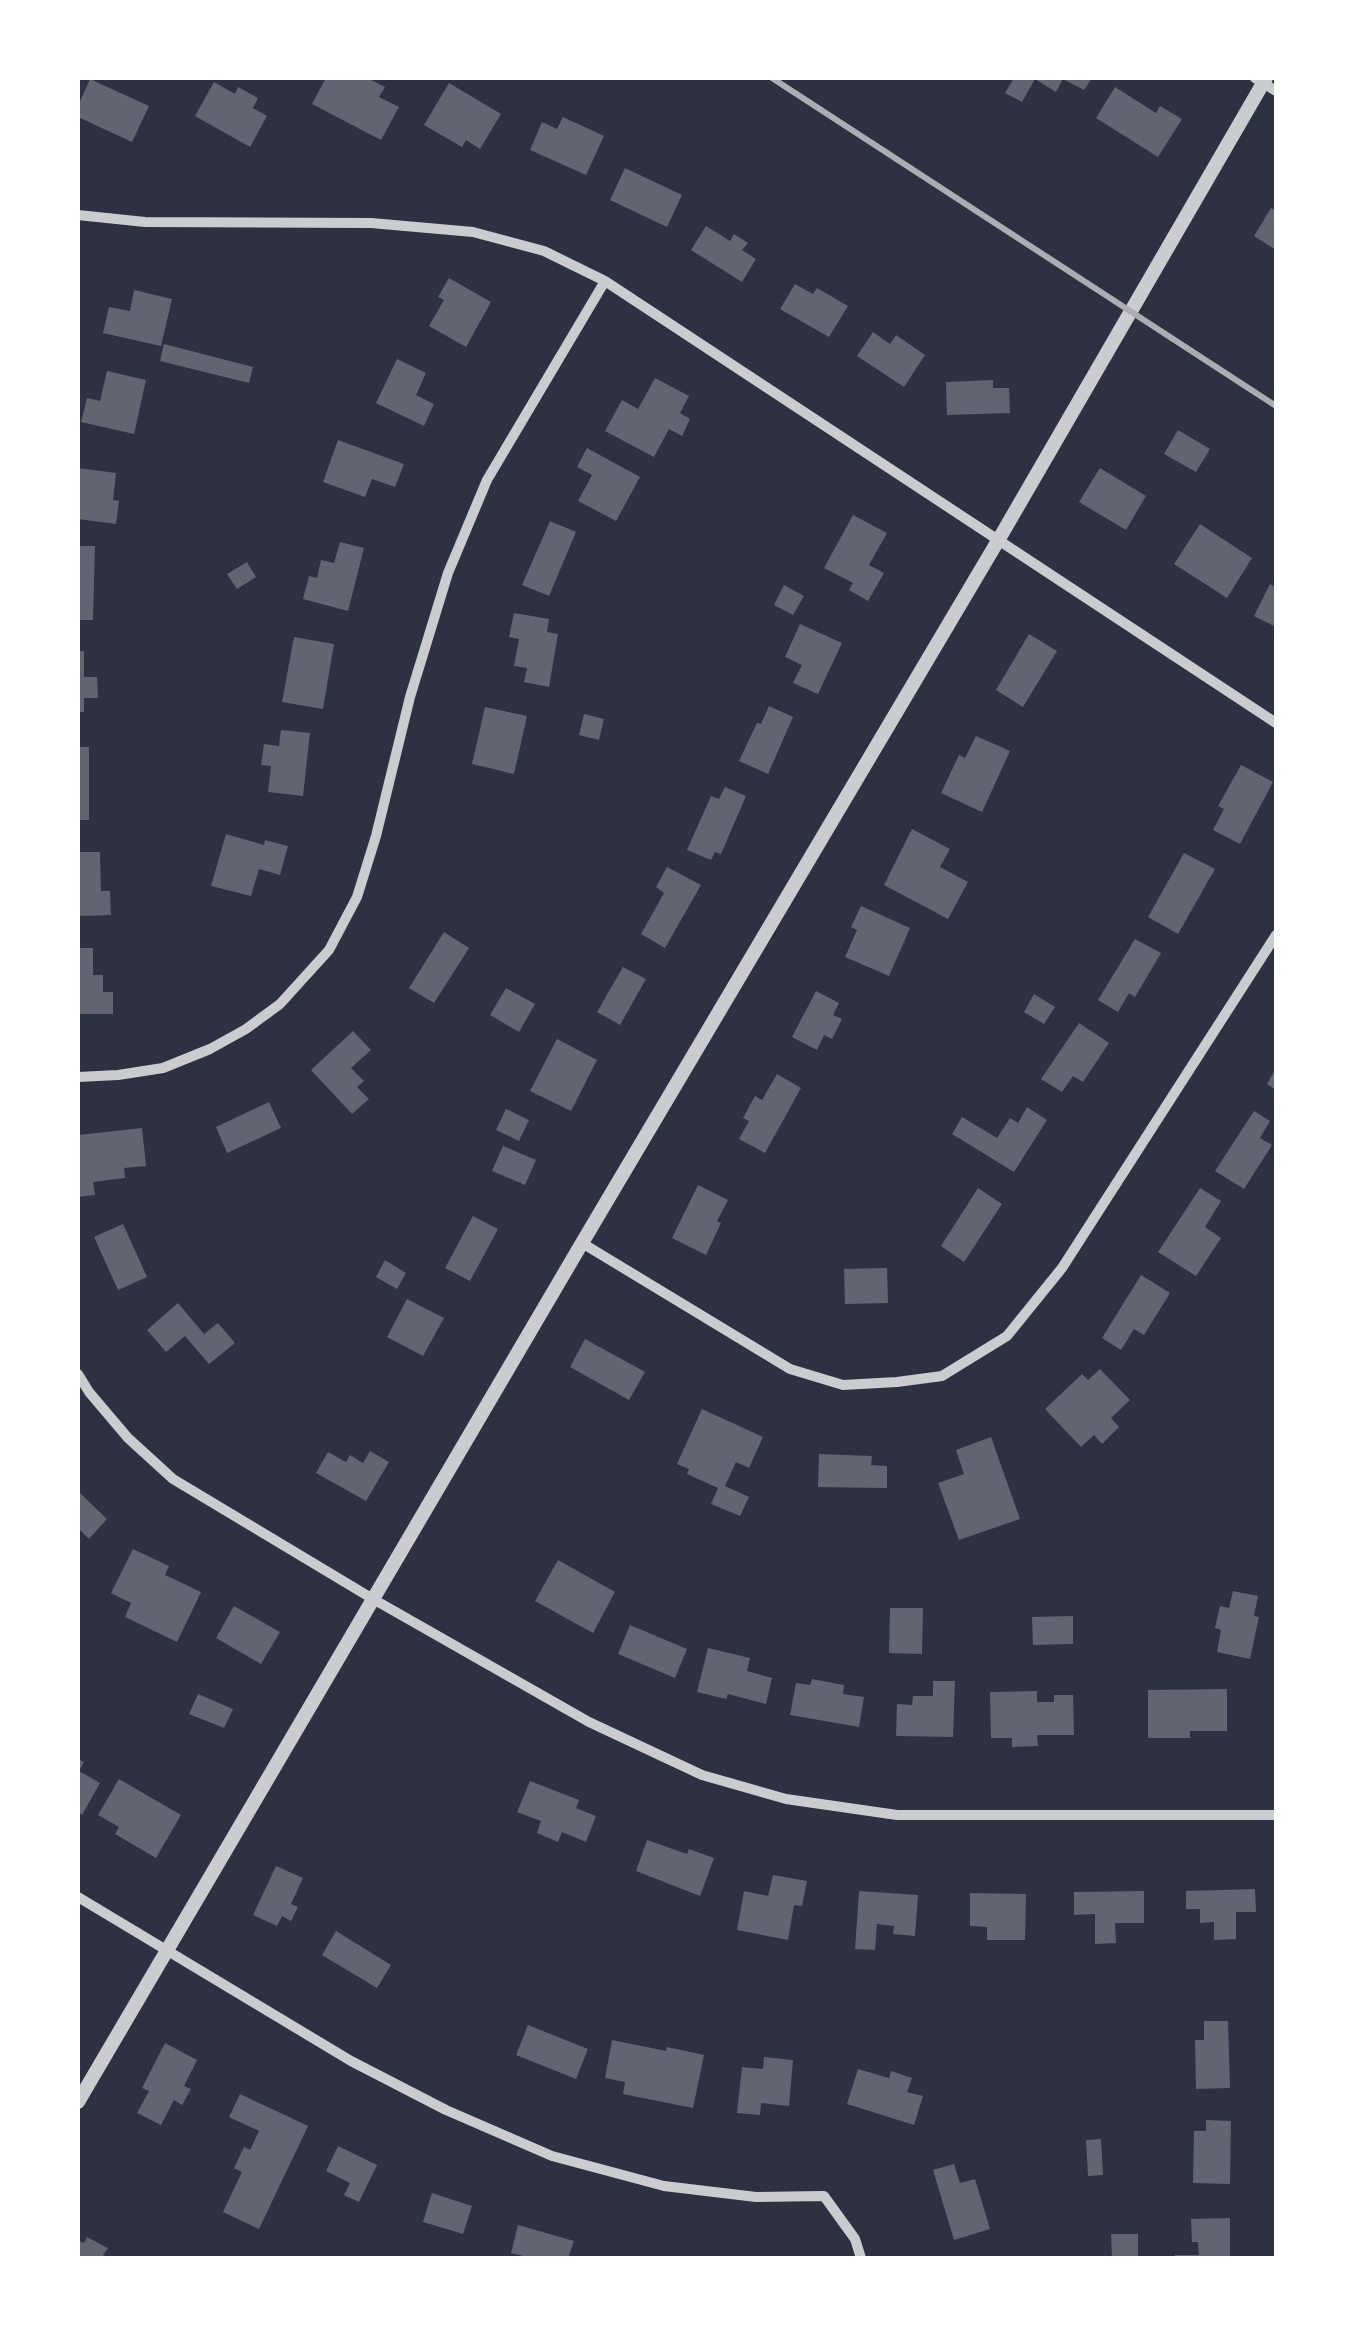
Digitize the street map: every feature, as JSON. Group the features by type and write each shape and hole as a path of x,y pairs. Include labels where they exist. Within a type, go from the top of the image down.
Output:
{"street":[{"path":"78,2102 1265,82"},
{"path":"78,215 145,222 371,223 474,232 544,251 605,281 1276,723"},
{"path":"78,1077 163,1068 210,1048 246,1029 280,1004 329,950 357,897 448,572 487,480 605,281"},
{"path":"582,1243 790,1368 842,1385 942,1376 1007,1336 1062,1268 1276,935"},
{"path":"78,1374 128,1438 173,1479 590,1722 702,1775 786,1799 897,1815 1276,1814"},
{"path":"78,1896 351,2061 446,2110 552,2156 664,2186 756,2198 824,2196 854,2240 861,2258"}],"building":[{"path":"326,78 367,78 385,87 379,97 399,107 381,140 312,104"},
{"path":"1014,78 1092,78 1084,90 1063,79 1056,92 1035,79 1022,102 1005,93"},
{"path":"90,79 149,106 132,142 78,117 78,106"},
{"path":"214,82 235,94 238,87 258,98 253,108 267,116 250,147 195,116"},
{"path":"449,83 501,114 480,149 466,140 462,147 424,125"},
{"path":"1115,87 1156,113 1160,106 1182,119 1158,157 1096,118"},
{"path":"563,117 604,136 586,175 530,150 542,122 557,129"},
{"path":"625,168 682,195 667,227 610,200"},
{"path":"1271,208 1276,211 1276,250 1254,236"},
{"path":"706,226 730,241 734,234 748,243 742,250 756,259 742,282 691,250"},
{"path":"449,278 491,302 466,347 429,326 444,300 438,297"},
{"path":"795,284 813,294 817,288 848,306 829,337 780,309"},
{"path":"134,290 172,299 161,346 103,333 109,307 130,311"},
{"path":"873,332 890,344 896,335 925,355 904,387 857,356"},
{"path":"164,344 253,367 249,383 160,361"},
{"path":"397,359 426,373 416,395 434,404 424,426 376,403"},
{"path":"107,371 146,380 134,434 81,422 87,398 100,401"},
{"path":"655,378 689,396 680,413 690,419 682,436 669,429 654,457 605,431 622,400 638,409"},
{"path":"993,380 993,388 1009,388 1010,413 947,415 946,382"},
{"path":"1178,430 1210,449 1196,472 1164,454"},
{"path":"338,440 404,464 395,487 372,479 365,497 323,482"},
{"path":"587,448 640,477 616,521 578,501 592,475 577,467"},
{"path":"78,468 116,473 116,524 78,519"},
{"path":"1100,468 1146,496 1126,530 1079,502"},
{"path":"853,515 887,533 869,565 884,573 868,601 849,590 853,583 824,568"},
{"path":"550,521 576,532 549,596 522,585"},
{"path":"1200,524 1252,558 1227,598 1174,564"},
{"path":"340,542 364,548 348,611 303,599 309,576 317,578 321,560 334,563"},
{"path":"78,546 95,546 93,620 78,620"},
{"path":"247,562 256,577 237,589 227,574"},
{"path":"1270,584 1276,588 1276,627 1254,616"},
{"path":"784,585 804,596 793,615 774,605"},
{"path":"514,613 549,619 547,632 558,634 549,687 524,682 527,668 514,666 519,639 509,637"},
{"path":"800,624 842,643 818,694 793,683 802,665 785,657"},
{"path":"1029,634 1057,651 1023,707 996,690"},
{"path":"294,637 334,644 323,709 282,702"},
{"path":"78,651 84,651 84,677 97,677 98,698 84,698 84,712 78,712"},
{"path":"769,706 793,717 768,774 739,761"},
{"path":"485,707 527,716 514,774 472,764"},
{"path":"584,714 604,719 599,740 579,735"},
{"path":"281,730 310,733 303,796 268,792 271,766 261,765 264,744 279,746"},
{"path":"976,736 1010,751 982,812 941,793 959,755 965,758"},
{"path":"78,747 89,747 89,820 78,820"},
{"path":"1241,765 1273,782 1240,844 1213,830 1224,809 1218,806"},
{"path":"725,787 746,796 721,854 715,852 711,860 687,850 711,796 719,799"},
{"path":"912,829 950,849 940,867 968,882 948,919 884,885"},
{"path":"226,834 264,845 265,840 288,846 280,875 259,869 251,896 211,886"},
{"path":"78,852 100,852 101,891 110,891 111,915 78,916"},
{"path":"1184,853 1215,869 1178,934 1148,917"},
{"path":"667,867 701,885 665,948 641,934 664,893 656,887"},
{"path":"861,906 910,928 889,976 845,957 857,930 851,927"},
{"path":"444,932 469,948 434,1003 409,988"},
{"path":"1135,939 1161,953 1135,997 1129,993 1118,1012 1098,1000"},
{"path":"78,948 93,948 93,975 103,975 103,992 113,992 113,1014 78,1014"},
{"path":"623,967 646,979 620,1025 597,1012"},
{"path":"506,988 535,1004 519,1032 490,1015"},
{"path":"816,991 839,1003 833,1015 842,1019 832,1039 824,1035 817,1050 792,1037"},
{"path":"1034,994 1055,1007 1044,1024 1024,1012"},
{"path":"1079,1023 1109,1043 1083,1082 1073,1076 1062,1092 1041,1079"},
{"path":"353,1031 371,1050 351,1068 364,1081 357,1087 369,1099 352,1114 311,1070"},
{"path":"557,1039 597,1060 571,1111 530,1091"},
{"path":"1276,1068 1276,1090 1267,1084"},
{"path":"777,1074 801,1088 765,1153 739,1139 749,1121 743,1118 755,1096 762,1100"},
{"path":"269,1102 281,1128 227,1153 216,1127"},
{"path":"1027,1107 1047,1120 1014,1172 952,1134 962,1117 997,1138 1010,1118 1018,1123"},
{"path":"506,1109 529,1120 519,1141 496,1130"},
{"path":"1254,1111 1270,1121 1260,1138 1272,1145 1244,1189 1215,1171"},
{"path":"142,1128 146,1166 124,1168 125,1178 93,1182 95,1195 78,1197 78,1135"},
{"path":"503,1146 536,1160 525,1185 492,1171"},
{"path":"698,1185 728,1200 706,1255 672,1238"},
{"path":"978,1188 1002,1204 964,1262 941,1246"},
{"path":"1200,1188 1221,1201 1205,1227 1221,1238 1196,1276 1158,1252"},
{"path":"473,1216 498,1229 470,1281 445,1268"},
{"path":"123,1224 147,1277 118,1290 94,1237"},
{"path":"385,1260 406,1273 397,1289 376,1277"},
{"path":"887,1268 888,1303 845,1304 844,1269"},
{"path":"1141,1275 1170,1293 1144,1335 1134,1329 1121,1350 1102,1338"},
{"path":"407,1299 444,1318 423,1356 387,1337"},
{"path":"178,1303 204,1334 218,1323 235,1343 209,1364 185,1336 166,1352 147,1330"},
{"path":"585,1339 645,1372 629,1400 570,1367"},
{"path":"1100,1369 1130,1400 1111,1418 1119,1427 1102,1444 1094,1435 1081,1447 1045,1409 1082,1374 1088,1380"},
{"path":"702,1409 763,1437 749,1468 736,1462 725,1486 749,1497 740,1516 711,1504 718,1488 687,1474 689,1469 677,1464"},
{"path":"991,1437 1020,1519 959,1540 938,1483 964,1474 956,1450"},
{"path":"370,1451 389,1462 366,1501 316,1473 328,1452 346,1462 350,1455 363,1463"},
{"path":"819,1454 872,1456 871,1465 887,1466 887,1488 818,1487"},
{"path":"78,1491 107,1519 89,1539 78,1528"},
{"path":"133,1549 169,1566 165,1575 201,1592 177,1642 125,1617 131,1603 111,1593"},
{"path":"558,1560 615,1592 593,1633 535,1601"},
{"path":"1233,1591 1258,1596 1254,1616 1259,1617 1250,1659 1217,1652 1221,1630 1215,1628 1220,1606 1229,1608"},
{"path":"234,1606 280,1632 261,1664 216,1638"},
{"path":"890,1608 923,1608 922,1654 889,1653"},
{"path":"1073,1616 1073,1644 1033,1645 1032,1617"},
{"path":"630,1625 687,1649 675,1678 618,1654"},
{"path":"708,1648 750,1658 747,1671 772,1678 766,1704 728,1694 726,1699 697,1692"},
{"path":"812,1679 844,1685 843,1694 864,1697 859,1727 790,1715 796,1683 810,1685"},
{"path":"933,1681 955,1681 953,1737 896,1736 897,1704 912,1705 913,1696 933,1696"},
{"path":"1227,1689 1227,1731 1190,1731 1190,1738 1148,1738 1148,1690"},
{"path":"1037,1691 1037,1702 1054,1702 1054,1695 1073,1695 1074,1735 1037,1735 1038,1746 1012,1747 1012,1738 991,1738 990,1692"},
{"path":"198,1694 233,1709 224,1728 189,1714"},
{"path":"78,1759 84,1762 79,1771 100,1783 82,1815 78,1812"},
{"path":"119,1779 181,1815 156,1858 115,1834 119,1827 98,1815"},
{"path":"530,1781 579,1800 576,1808 596,1816 586,1842 562,1832 558,1842 537,1833 541,1821 517,1812"},
{"path":"647,1840 687,1854 689,1849 714,1858 700,1896 636,1871"},
{"path":"276,1866 303,1878 291,1904 298,1907 291,1921 282,1916 277,1926 253,1915"},
{"path":"773,1875 807,1881 802,1906 794,1905 788,1940 737,1930 744,1891 768,1896"},
{"path":"1255,1889 1256,1912 1236,1912 1236,1939 1214,1940 1214,1922 1200,1923 1200,1909 1186,1909 1186,1891"},
{"path":"859,1891 918,1895 915,1936 893,1934 894,1926 877,1924 875,1950 855,1949"},
{"path":"1144,1891 1144,1923 1115,1923 1116,1943 1095,1944 1095,1914 1074,1915 1074,1892"},
{"path":"970,1893 1026,1894 1025,1940 987,1940 987,1927 970,1926"},
{"path":"336,1931 391,1965 377,1988 322,1955"},
{"path":"1204,2021 1228,2021 1230,2088 1196,2089 1195,2040 1204,2040"},
{"path":"528,2025 588,2049 576,2079 516,2055"},
{"path":"612,2040 704,2055 693,2108 623,2094 625,2082 605,2078"},
{"path":"165,2043 197,2060 184,2086 191,2089 182,2105 174,2100 161,2125 137,2113 149,2091 142,2088"},
{"path":"764,2057 793,2060 789,2106 761,2103 760,2115 737,2113 742,2067 763,2069"},
{"path":"858,2069 889,2078 891,2071 912,2078 907,2092 923,2096 914,2125 847,2104"},
{"path":"240,2094 308,2126 259,2229 223,2212 242,2172 234,2168 244,2147 250,2150 259,2131 229,2117"},
{"path":"1206,2120 1231,2121 1230,2184 1193,2183 1194,2131 1206,2131"},
{"path":"1101,2139 1103,2175 1088,2176 1086,2140"},
{"path":"338,2146 377,2165 359,2202 344,2195 350,2183 326,2171"},
{"path":"954,2164 960,2183 975,2179 990,2229 954,2240 933,2170"},
{"path":"432,2193 472,2206 463,2234 423,2222"},
{"path":"1230,2218 1230,2258 1175,2258 1199,2255 1198,2242 1192,2242 1191,2219"},
{"path":"518,2225 574,2241 568,2258 531,2258 511,2253"},
{"path":"1111,2234 1138,2234 1138,2258 1112,2258"},
{"path":"87,2237 108,2248 103,2255 109,2258 78,2258 78,2240 84,2243"}],"railway":[{"path":"772,78 1276,406"}]}
